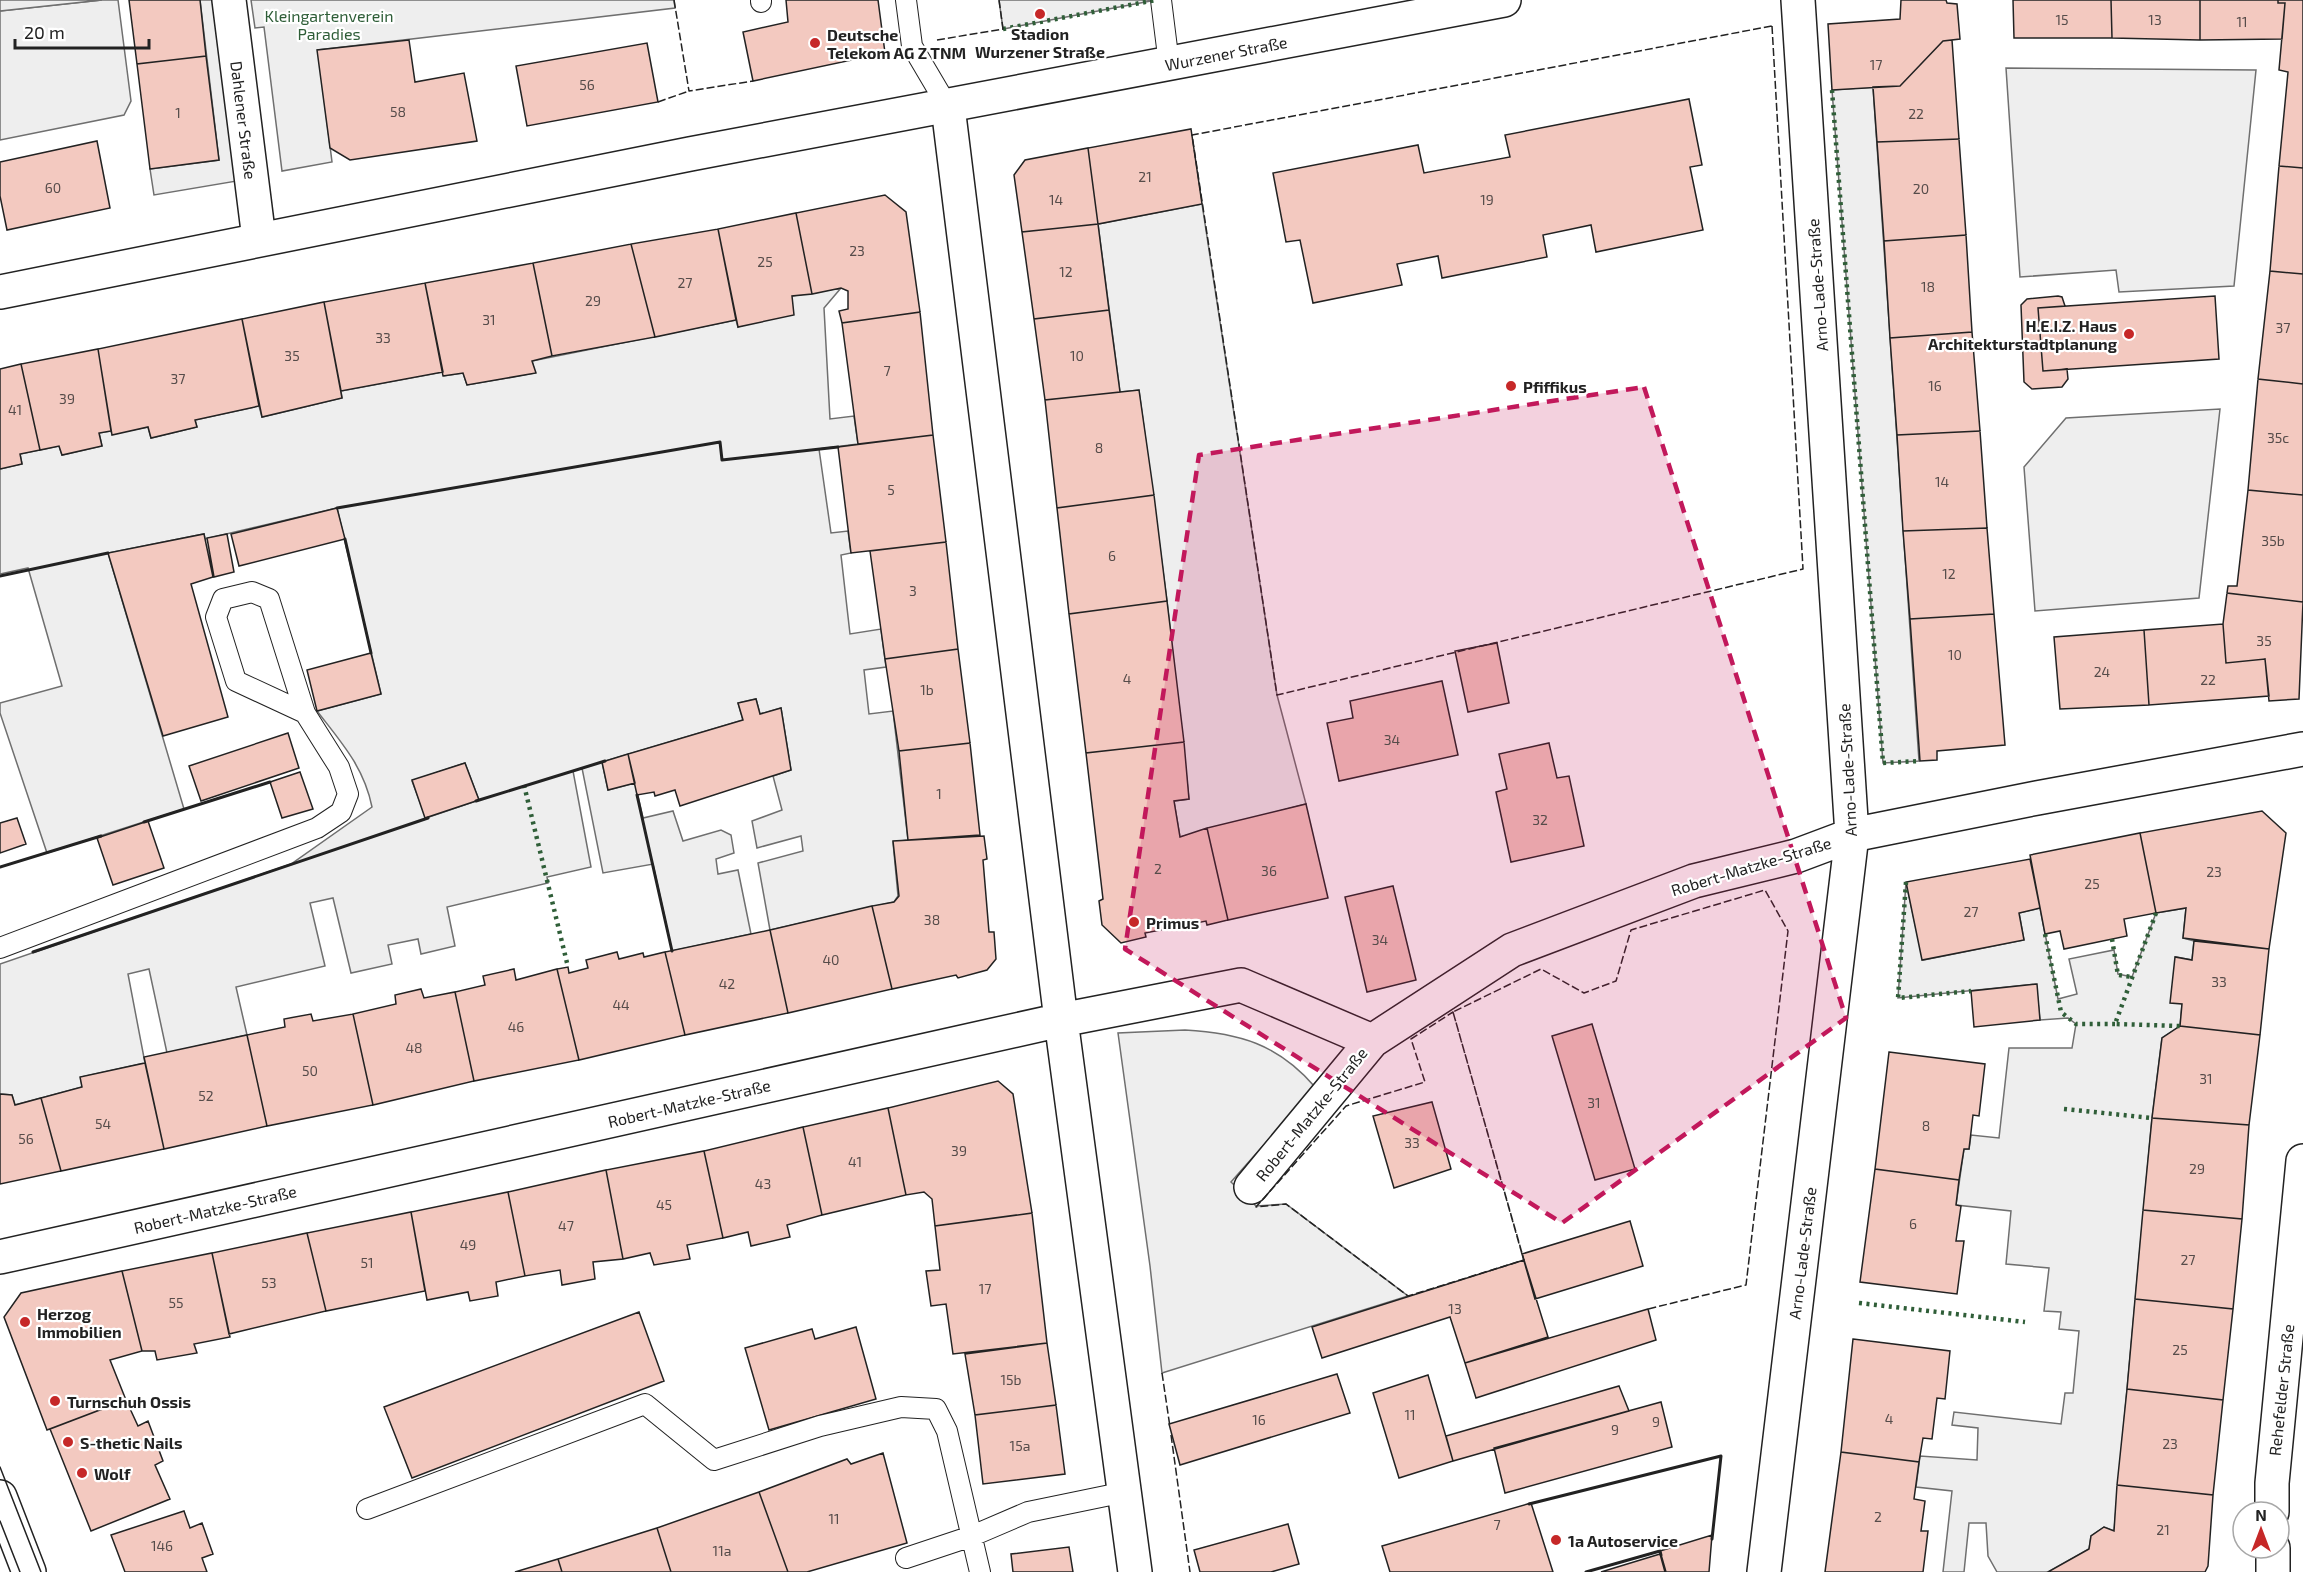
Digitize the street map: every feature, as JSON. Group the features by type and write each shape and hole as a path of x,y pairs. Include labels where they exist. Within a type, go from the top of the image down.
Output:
{"street":[{"name":"Dahlener Straße","path":"230,0 259,239"},
{"name":"Wurzener Straße","path":"0,292 259,239 1504,0"},
{"name":"Arno-Lade-Straße","path":"1764,1572 1852,836 1798,0"},
{"path":"948,107 1062,1020 1136,1572"},
{"name":"Robert-Matzke-Straße","path":"1251,1187 1372,1041 1512,950 1694,881 1796,856 1852,836 2037,798 2303,749"},
{"name":"Robert-Matzke-Straße","path":"0,1257 1062,1020 1241,985 1372,1041"},
{"name":"Rehefelder Straße","path":"2272,1500 2303,1161"},
{"path":"0,1497 16,1556"}],"lane":[{"path":"906,0 912,46 948,107"},
{"path":"1161,0 1169,64"},
{"path":"0,948 317,828 341,812 348,794 339,767 305,713 268,599 252,592 223,599 216,617 236,681 305,713"},
{"path":"367,1509 645,1404 714,1460 820,1426 901,1407 936,1410 947,1431 980,1572"},
{"path":"906,1558 972,1536 1028,1512 1125,1492"}],"highlighted area":[{"path":"1644,387 1846,1018 1562,1223 1125,949 1199,455"}],"green space":[{"path":"118,0 131,101 124,115 0,140 0,11"},
{"path":"200,0 215,0 237,181 154,195 150,169 219,160"},
{"name":"Kleingartenverein Paradies","path":"251,0 674,0 675,8 318,50 332,162 282,171 264,27 255,28"},
{"name":"Stadion Wurzener Straße","path":"999,0 1156,0 1003,29"},
{"path":"2006,68 2256,70 2234,286 2119,292 2116,270 2020,277"},
{"path":"1873,87 1919,761 1883,763 1832,90"},
{"path":"1202,204 1277,695 1306,804 1180,837 1174,801 1189,799 1167,601 1139,390 1120,392 1098,224"},
{"path":"841,288 824,308 830,419 854,416 858,444 819,449 831,533 848,531 851,553 841,555 850,634 881,629 886,667 864,670 869,714 893,711 908,840 893,842 898,896 894,902 770,930 758,863 803,851 801,836 757,848 752,821 782,810 773,776 791,770 781,708 760,714 756,699 738,703 743,720 602,762 608,790 635,783 643,818 673,811 683,841 721,830 731,835 734,853 716,859 718,874 738,870 751,934 672,951 653,864 603,873 582,768 573,771 591,867 547,877 548,883 447,907 455,946 421,954 418,939 388,945 392,964 351,973 333,898 310,903 325,966 236,987 247,1035 167,1053 149,969 128,974 145,1063 81,1077 82,1087 15,1105 12,1095 0,1094 0,964 291,864 372,807 357,767 343,744 317,711 381,694 337,508 205,539 204,534 108,553 184,809 47,853 0,713 0,703 62,686 28,568 0,574 0,469 22,464 20,454 59,446 62,455 102,446 99,433 111,431 112,434 148,427 151,438 197,427 195,420 259,406 262,417 342,398 341,391 443,372 444,376 463,373 467,385 535,373 532,361 736,320 738,327 792,296","holes":["465,763 479,800 426,818 412,781"]},
{"path":"2220,409 2199,598 2035,611 2024,467 2066,418"},
{"path":"1906,882 1923,960 2024,940 2019,913 2040,908 2058,999 2077,994 2069,959 2114,950 2118,974 2132,977 2156,913 2186,908 2183,938 2194,941 2192,960 2176,957 2182,1004 2180,1026 2162,1038 2152,1118 2114,1531 2104,1527 2091,1536 2089,1549 2048,1572 1997,1572 1988,1556 1986,1523 1969,1523 1964,1572 1943,1572 1952,1491 1916,1487 1920,1456 1977,1460 1978,1428 1952,1425 1954,1412 2061,1424 2065,1393 2073,1393 2079,1331 2059,1329 2061,1312 2044,1311 2049,1268 2006,1264 2011,1211 1956,1205 1964,1149 1969,1149 1971,1135 1999,1138 2009,1048 2072,1048 2076,1024 2068,1018 2040,1020 2036,984 1898,998"},
{"path":"1185,1030 1240,1038 1272,1051 1287,1060 1315,1087 1231,1182 1256,1206 1286,1204 1408,1296 1162,1373 1150,1266 1118,1033"}],"shaded area":[{"path":"0,0 102,0 0,11"}],"building":[{"path":"129,0 200,0 206,56 137,64"},
{"name":"Deutsche Telekom AG Z TNM","path":"786,0 878,0 885,53 753,81 743,32 788,22"},
{"path":"1901,0 1946,0 1947,3 1957,4 1960,39 1943,41 1900,86 1832,90 1828,24 1900,19"},
{"path":"2013,0 2111,0 2112,38 2014,38"},
{"path":"2111,0 2200,0 2200,40 2112,38"},
{"path":"2200,0 2278,0 2278,3 2285,3 2282,39 2200,40"},
{"path":"2278,0 2303,0 2303,168 2279,166 2288,72 2279,70 2285,3 2278,3"},
{"path":"409,40 415,82 464,73 477,141 350,160 330,148 317,50"},
{"path":"1952,40 1959,139 1877,142 1873,87 1900,86 1943,41"},
{"path":"647,43 658,102 527,126 516,66"},
{"path":"206,56 219,160 150,169 137,64"},
{"path":"1689,99 1702,165 1690,167 1703,230 1596,252 1591,225 1543,235 1547,257 1442,278 1438,256 1397,264 1402,285 1313,303 1300,240 1286,242 1273,173 1418,145 1424,173 1510,157 1505,135"},
{"path":"1191,129 1202,204 1098,224 1088,148"},
{"path":"1959,139 1966,235 1884,241 1877,142"},
{"path":"97,141 110,208 7,230 0,196 0,162"},
{"path":"1088,148 1098,224 1022,232 1014,175 1025,160"},
{"path":"2279,166 2303,168 2303,274 2270,271"},
{"path":"885,195 906,212 920,312 842,323 839,311 848,309 848,291 841,288 812,294 796,213"},
{"path":"796,213 812,294 792,296 794,315 738,327 718,229"},
{"path":"1098,224 1109,310 1034,319 1022,232"},
{"path":"718,229 736,320 655,337 631,244"},
{"path":"1966,235 1972,332 1890,338 1884,241"},
{"path":"631,244 655,337 552,356 533,263"},
{"path":"533,263 552,356 532,361 536,373 467,385 463,373 443,376 425,283"},
{"path":"2270,271 2303,274 2303,384 2258,379"},
{"path":"425,283 443,372 341,391 324,302"},
{"path":"2215,296 2219,359 2043,371 2038,308"},
{"path":"2062,297 2065,306 2038,308 2043,371 2067,369 2068,379 2062,387 2032,389 2024,382 2021,305 2027,299"},
{"path":"324,302 342,398 262,417 242,319"},
{"path":"1109,310 1120,392 1045,400 1034,319"},
{"path":"920,312 933,435 858,444 842,323"},
{"path":"242,319 259,406 195,420 197,427 151,438 148,427 112,435 98,349"},
{"path":"1972,332 1980,431 1897,435 1890,338"},
{"path":"98,349 111,431 99,433 102,446 62,455 59,446 40,450 21,364"},
{"path":"21,364 40,450 20,454 22,464 0,469 0,369"},
{"path":"2258,379 2303,384 2303,495 2248,490"},
{"path":"1139,390 1154,495 1057,508 1045,400"},
{"path":"1980,431 1987,528 1903,531 1897,435"},
{"path":"933,435 946,542 851,553 838,447"},
{"path":"2248,490 2303,495 2303,602 2227,593 2228,586 2237,586"},
{"path":"1154,495 1167,601 1069,614 1057,508"},
{"path":"337,508 345,539 239,566 231,534"},
{"path":"1987,528 1994,614 1910,619 1903,531"},
{"path":"204,534 213,577 191,584 228,717 163,736 108,553"},
{"path":"227,534 234,572 214,577 207,538"},
{"path":"946,542 958,649 885,659 870,551"},
{"path":"2227,593 2303,602 2299,699 2269,701 2265,659 2226,663 2223,624"},
{"path":"1167,601 1184,742 1086,753 1069,614"},
{"path":"1994,614 2005,745 1937,751 1937,760 1920,761 1910,619"},
{"path":"2223,624 2226,663 2265,659 2269,696 2149,705 2144,630"},
{"path":"2144,630 2149,705 2060,709 2054,637"},
{"path":"1497,643 1509,703 1468,712 1455,651"},
{"path":"958,649 970,743 899,751 885,659"},
{"path":"371,653 381,694 317,711 307,670"},
{"path":"1442,681 1458,755 1339,781 1327,723 1353,718 1350,701"},
{"path":"756,699 760,714 781,708 791,770 680,806 675,790 655,796 654,792 637,795 628,754 743,720 738,703"},
{"path":"288,733 299,768 201,801 189,766"},
{"path":"1184,742 1189,799 1174,801 1180,837 1207,828 1228,920 1207,925 1206,921 1145,933 1146,937 1121,943 1102,925 1099,901 1103,899 1086,753"},
{"path":"970,743 980,835 908,840 899,751"},
{"path":"1549,743 1557,778 1569,776 1584,846 1511,862 1496,792 1507,789 1499,754"},
{"path":"628,754 635,783 608,790 602,762"},
{"path":"465,763 479,800 425,818 412,780"},
{"path":"300,772 313,809 282,818 270,782"},
{"path":"1306,804 1328,898 1228,920 1207,828"},
{"path":"2262,811 2286,833 2269,949 2183,938 2186,908 2156,913 2140,833"},
{"path":"17,818 26,844 0,853 0,823"},
{"path":"148,821 164,868 113,885 97,838"},
{"path":"2140,833 2156,913 2124,919 2127,936 2064,949 2060,931 2045,934 2030,855"},
{"path":"984,836 987,859 983,860 989,932 994,932 996,959 987,970 958,978 956,975 892,989 872,906 894,902 899,896 893,841"},
{"path":"2030,859 2040,908 2019,913 2024,940 1922,960 1906,882"},
{"path":"1393,886 1416,980 1367,992 1345,897"},
{"path":"872,906 892,989 788,1013 770,930"},
{"path":"770,930 788,1013 685,1035 665,952"},
{"path":"2194,941 2269,949 2260,1035 2180,1026 2182,1004 2170,1003 2175,957 2192,960"},
{"path":"617,952 619,959 643,953 644,957 665,952 685,1035 579,1060 557,969 568,967 569,973 588,968 586,960"},
{"path":"514,969 516,980 557,969 579,1060 474,1081 455,992 485,985 483,976"},
{"path":"2037,984 2040,1020 1974,1027 1971,991"},
{"path":"421,989 424,998 455,992 474,1081 373,1105 353,1014 396,1004 395,995"},
{"path":"311,1014 313,1021 353,1014 373,1105 267,1126 247,1035 285,1027 284,1019"},
{"path":"1592,1024 1635,1169 1595,1180 1552,1036"},
{"path":"2180,1026 2260,1035 2249,1125 2152,1118 2162,1038"},
{"path":"247,1035 267,1126 164,1149 144,1057"},
{"path":"1889,1052 1985,1064 1979,1116 1973,1115 1969,1149 1964,1149 1959,1180 1875,1169"},
{"path":"145,1063 164,1149 61,1171 41,1098 82,1087 80,1077"},
{"path":"998,1081 1013,1094 1032,1213 935,1226 932,1199 924,1192 906,1195 888,1108"},
{"path":"0,1094 12,1095 15,1105 41,1098 61,1171 0,1184"},
{"path":"1432,1102 1451,1169 1394,1188 1373,1116"},
{"path":"888,1108 906,1195 822,1215 803,1127"},
{"path":"2152,1118 2249,1125 2242,1219 2143,1210"},
{"path":"803,1127 822,1215 787,1225 790,1237 751,1246 748,1232 723,1238 704,1151"},
{"path":"704,1151 723,1238 687,1245 690,1259 654,1265 650,1253 623,1259 606,1170"},
{"path":"1875,1169 1959,1180 1956,1205 1961,1206 1956,1241 1964,1241 1957,1294 1860,1282"},
{"path":"606,1170 623,1259 593,1262 595,1279 562,1285 560,1270 525,1276 508,1192"},
{"path":"508,1192 525,1276 496,1282 498,1296 470,1301 468,1292 427,1300 411,1212"},
{"path":"2143,1210 2242,1219 2233,1309 2135,1299"},
{"path":"411,1212 425,1291 326,1311 307,1233"},
{"path":"1032,1213 1047,1343 953,1354 946,1304 931,1306 926,1271 940,1270 935,1226"},
{"path":"1630,1221 1643,1266 1535,1299 1522,1254"},
{"path":"307,1233 326,1311 229,1334 212,1253"},
{"path":"212,1253 230,1337 194,1344 197,1353 157,1360 155,1351 142,1351 122,1271"},
{"path":"1524,1260 1548,1337 1465,1363 1450,1317 1322,1358 1312,1327"},
{"path":"122,1271 142,1351 110,1360 126,1400 47,1430 4,1317 21,1293"},
{"path":"2135,1299 2233,1309 2223,1400 2127,1389"},
{"path":"1648,1309 1656,1340 1476,1398 1465,1363"},
{"path":"639,1312 664,1381 412,1478 384,1407"},
{"path":"856,1327 876,1399 769,1430 745,1348 812,1329 815,1339"},
{"path":"1853,1339 1950,1351 1945,1399 1937,1398 1932,1439 1923,1438 1919,1462 1841,1452"},
{"path":"1047,1343 1056,1405 975,1415 965,1354"},
{"path":"1337,1374 1350,1413 1180,1465 1169,1424"},
{"path":"1428,1375 1453,1461 1399,1478 1373,1393"},
{"path":"1619,1386 1629,1411 1453,1461 1446,1436"},
{"path":"2127,1389 2223,1400 2213,1495 2117,1485"},
{"path":"126,1400 138,1426 148,1421 163,1461 155,1465 170,1499 91,1531 50,1429"},
{"path":"1661,1402 1672,1447 1505,1493 1494,1448"},
{"path":"1056,1405 1065,1474 983,1484 975,1415"},
{"path":"1841,1452 1919,1462 1914,1499 1925,1501 1921,1531 1928,1531 1923,1572 1825,1572"},
{"path":"883,1453 907,1543 807,1572 788,1572 759,1492 847,1459 851,1464"},
{"path":"2117,1485 2213,1495 2208,1566 2205,1572 2048,1572 2089,1549 2091,1536 2104,1527 2114,1531"},
{"path":"759,1492 788,1572 671,1572 657,1528"},
{"path":"1531,1503 1553,1572 1390,1572 1382,1546"},
{"path":"184,1511 190,1528 202,1523 213,1554 202,1558 207,1572 125,1572 111,1535"},
{"path":"1288,1524 1299,1564 1271,1572 1200,1572 1194,1550"},
{"path":"657,1528 671,1572 562,1572 558,1559"},
{"path":"1712,1535 1709,1572 1666,1572 1660,1551"},
{"path":"1069,1547 1073,1572 1013,1572 1011,1554"},
{"path":"1660,1554 1665,1572 1601,1572"},
{"path":"558,1559 562,1572 515,1572"}],"tram line":[{"path":"0,1467 41,1572"},
{"path":"0,1521 20,1572"}],"hedge":[{"path":"1003,29 1156,0"},
{"path":"1832,90 1883,763 1920,761"},
{"path":"524,785 568,967"},
{"path":"1906,882 1898,998 1971,991"},
{"path":"2156,913 2115,1024 2180,1026"},
{"path":"2045,934 2061,1012 2076,1024 2115,1024"},
{"path":"2112,939 2118,975 2132,977"},
{"path":"2064,1109 2152,1118"},
{"path":"1859,1303 2025,1322"}],"fence":[{"path":"674,0 689,91 753,81"},
{"path":"937,40 1003,29 999,0"},
{"path":"1772,26 1803,569 1277,695 1192,135 1772,26"},
{"path":"658,102 689,91"},
{"path":"1522,1254 1453,1012 1541,969 1584,993 1616,981 1631,930 1765,890 1788,931 1746,1285 1648,1309"},
{"path":"1453,1012 1524,1260 1408,1296 1286,1204 1256,1207 1346,1106 1425,1082 1411,1039 1453,1012"},
{"path":"1162,1373 1170,1427"},
{"path":"1171,1435 1190,1572"}],"wall":[{"path":"337,508 720,442 722,460 838,447"},
{"path":"345,539 371,653"},
{"path":"0,576 108,553"},
{"path":"476,801 605,761"},
{"path":"144,822 270,782"},
{"path":"637,795 672,951"},
{"path":"33,952 428,818"},
{"path":"0,867 101,836"},
{"path":"1529,1504 1721,1456 1712,1539"},
{"path":"1586,1572 1660,1551 1661,1555"}],"place":[{"name":"Stadion Wurzener Straße","path":"1040,14"},
{"name":"Deutsche Telekom AG Z TNM","path":"815,43"},
{"name":"H.E.I.Z. Haus Architekturstadtplanung","path":"2129,334"},
{"name":"Pfiffikus","path":"1511,386"},
{"name":"Primus","path":"1134,922"},
{"name":"Herzog Immobilien","path":"25,1322"},
{"name":"Turnschuh Ossis","path":"55,1401"},
{"name":"S-thetic Nails","path":"68,1442"},
{"name":"Wolf","path":"82,1473"},
{"name":"1a Autoservice","path":"1556,1540"}]}
